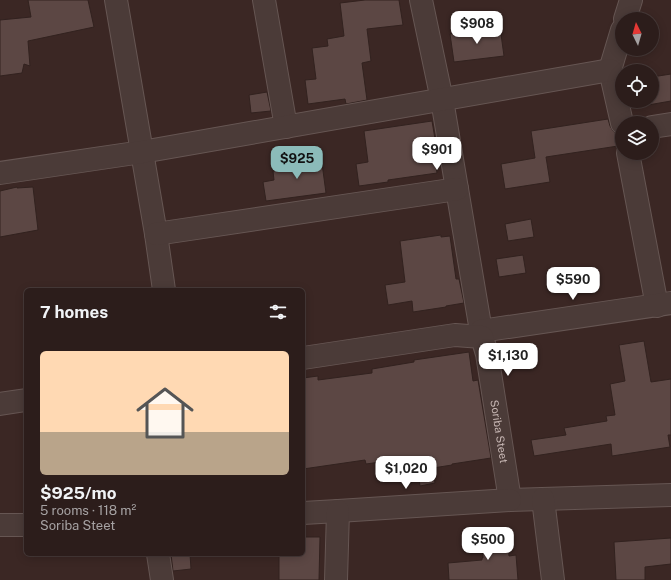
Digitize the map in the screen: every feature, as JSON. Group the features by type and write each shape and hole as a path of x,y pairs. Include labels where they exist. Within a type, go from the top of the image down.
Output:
{"street":[{"path":"116,0 156,234 164,288"},
{"path":"264,0 286,127"},
{"name":"Soriba Steet","path":"421,0 442,100 482,334 487,354 510,500"},
{"path":"627,12 631,0"},
{"path":"615,53 610,70 620,116"},
{"path":"0,172 142,152 610,70"},
{"path":"659,126 671,124"},
{"path":"305,358 455,335 482,334 664,304 630,160"},
{"path":"156,234 457,189"},
{"path":"0,404 24,400"},
{"path":"305,513 510,500 671,495"},
{"path":"543,499 553,580"},
{"path":"336,580 338,511"},
{"path":"0,525 24,525"},
{"path":"158,556 162,580"}],"building":[{"path":"28,0 88,0 94,27 28,41 30,66 24,64 22,73 0,76 0,20 31,17"},
{"path":"365,0 399,0 403,25 367,29 371,61 362,63 367,100 346,104 345,99 308,104 305,80 316,79 312,48 328,46 327,39 344,36 340,3"},
{"path":"500,27 504,56 454,62 450,34"},
{"path":"671,74 671,101 659,103 659,76"},
{"path":"267,92 271,111 251,113 249,95"},
{"path":"608,119 610,126 615,133 615,146 546,157 550,182 505,189 501,164 535,158 531,131"},
{"path":"432,121 435,139 432,139 437,173 359,186 356,164 368,162 364,131"},
{"path":"321,156 326,193 266,201 263,182 274,180 273,171 285,169 283,161"},
{"path":"17,187 33,187 38,230 0,237 0,191"},
{"path":"531,219 534,237 508,241 505,224"},
{"path":"441,235 441,237 450,236 456,279 459,279 464,303 413,312 412,301 388,305 385,285 405,282 400,241"},
{"path":"523,255 526,273 499,277 496,259"},
{"path":"644,341 651,382 671,379 671,435 668,435 670,447 612,456 611,444 534,456 531,440 566,435 564,428 607,421 606,416 615,415 610,384 625,381 619,345"},
{"path":"469,352 473,381 478,380 491,458 433,468 435,483 420,486 416,457 366,464 365,460 305,469 305,378 318,376 318,380 372,373 372,369 414,362 414,360"},
{"path":"507,529 509,556 516,555 518,580 449,580 448,563 482,560 481,531"},
{"path":"305,537 320,537 319,580 279,580 279,556 305,556"},
{"path":"671,538 671,564 645,567 645,580 616,580 614,542"},
{"path":"171,556 190,556 191,569 173,571"}]}
